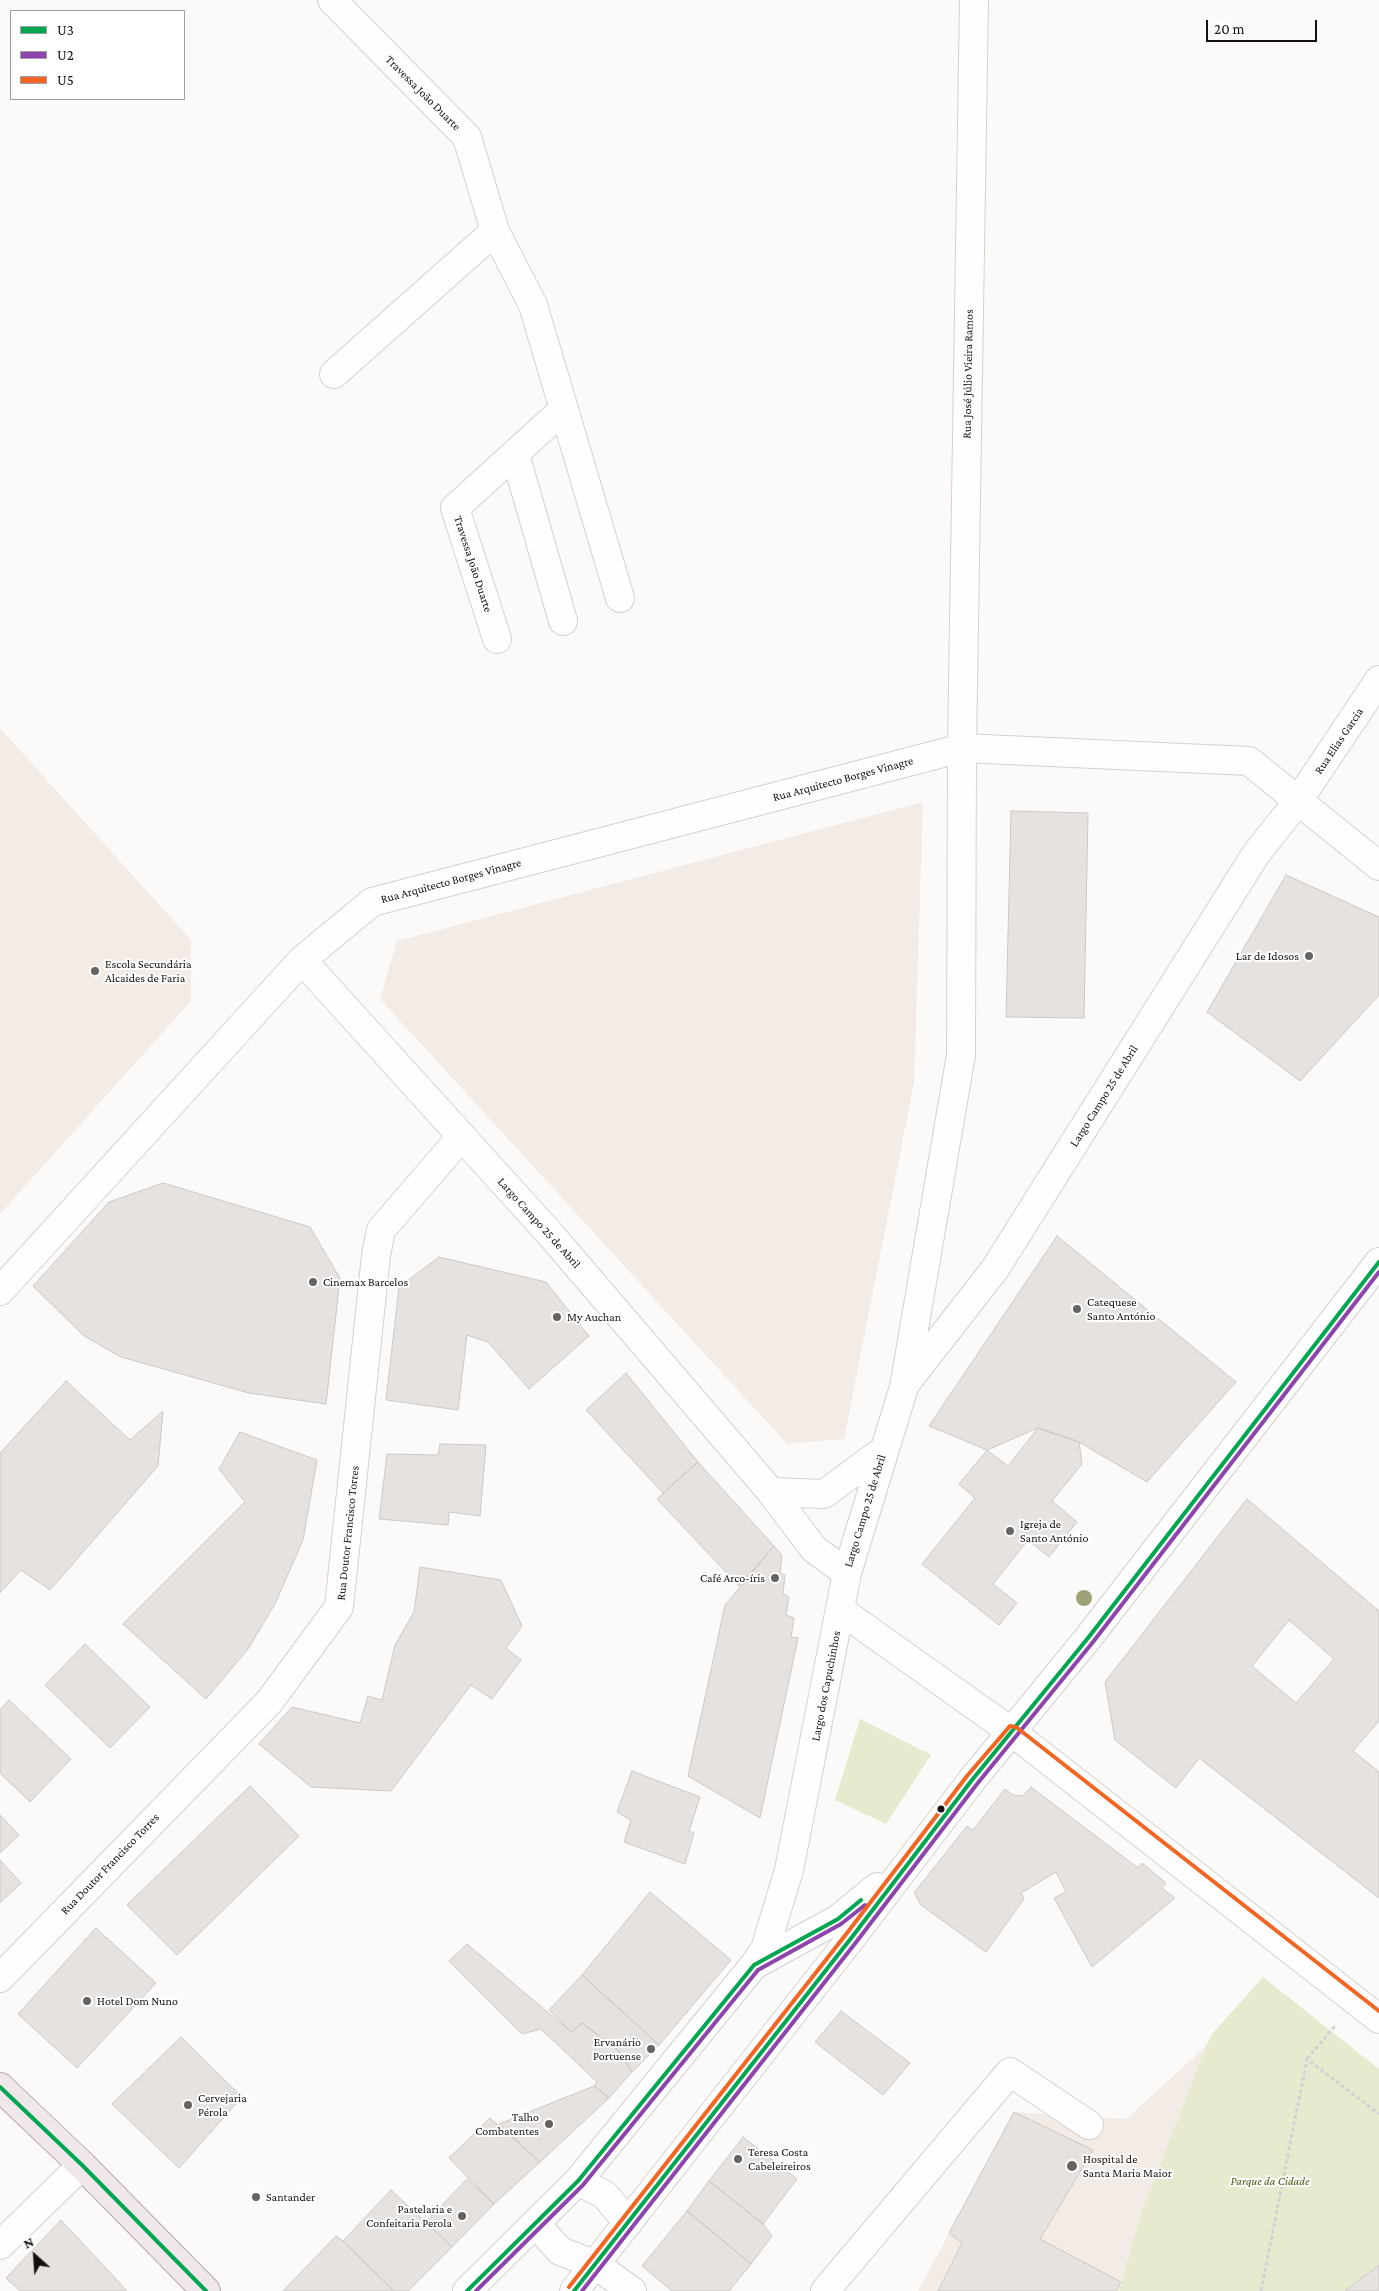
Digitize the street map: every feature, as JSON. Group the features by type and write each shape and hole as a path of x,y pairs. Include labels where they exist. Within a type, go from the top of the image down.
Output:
{"main road":[{"path":"0,2087 82,2165 206,2291"}],"street":[{"name":"Travessa João Duarte","path":"332,0 467,137 494,231 533,305 620,598"},
{"name":"Rua José Júlio Vieira Ramos","path":"962,748 974,0"},
{"path":"334,374 494,231"},
{"name":"Travessa João Duarte","path":"497,639 455,508 564,409"},
{"path":"514,454 563,621"},
{"name":"Rua Elias Garcia","path":"1298,801 1379,680"},
{"name":"Rua Arquitecto Borges Vinagre","path":"0,1291 302,960 372,902 962,748 1249,761 1379,866"},
{"name":"Largo Campo 25 de Abril","path":"840,1610 846,1573 904,1386 961,1055 962,748"},
{"name":"Largo Campo 25 de Abril","path":"904,1386 995,1269 1256,854 1298,801"},
{"name":"Largo Campo 25 de Abril","path":"302,960 551,1235 772,1492 814,1549 846,1573"},
{"name":"Rua Doutor Francisco Torres","path":"0,1978 269,1702 339,1607 376,1255 381,1230 462,1136"},
{"path":"574,2291 1379,1262"},
{"name":"Largo Campo 25 de Abril","path":"772,1492 824,1494 884,1450"},
{"name":"Largo dos Capuchinhos","path":"754,1965 764,1949 789,1870 840,1610 1012,1732 1379,2019"},
{"path":"467,2291 578,2181 754,1965 838,1919 912,1859"},
{"path":"826,2291 1010,2072 1089,2125"},
{"path":"0,2245 82,2165"},
{"path":"578,2181 606,2195 628,2223"},
{"path":"536,2224 560,2251 596,2265 632,2291"}],"path":[{"path":"1261,2291 1307,2059 1356,2001"},
{"path":"1307,2059 1379,2114"}],"shaded area":[{"name":"Escola Secundária Alcaides de Faria","path":"0,728 191,940 191,1001 0,1214"},
{"path":"923,802 914,1083 844,1439 787,1444 380,999 397,941"},
{"name":"Hospital de Santa Maria Maior","path":"1206,2046 1141,2213 1119,2291 918,2291 1014,2112 1126,2119"}],"green space":[{"path":"860,1719 931,1755 886,1824 835,1800"},
{"name":"Parque da Cidade","path":"1263,1977 1379,2069 1379,2291 1119,2291 1141,2213 1206,2046 1212,2034"}],"building":[{"path":"1011,811 1088,813 1084,1018 1006,1017"},
{"name":"Lar de Idosos","path":"1286,875 1379,917 1379,995 1300,1081 1207,1012"},
{"path":"163,1183 310,1227 340,1278 326,1404 249,1393 121,1357 84,1336 33,1286 109,1202"},
{"name":"Catequese Santo António","path":"1057,1236 1236,1382 1147,1482 1079,1442 1038,1428 987,1450 929,1426"},
{"path":"439,1257 546,1282 589,1336 529,1389 488,1342 467,1335 458,1410 386,1400 399,1287"},
{"path":"626,1373 698,1462 663,1493 586,1410"},
{"path":"66,1381 130,1440 163,1411 158,1466 50,1590 21,1570 0,1593 0,1453"},
{"name":"Igreja de Santo António","path":"1038,1428 1079,1442 1082,1464 1052,1501 1077,1522 1049,1557 1028,1540 993,1584 1017,1603 999,1625 922,1564 975,1498 959,1484 987,1450 1008,1466"},
{"path":"240,1432 317,1460 303,1540 275,1604 248,1649 206,1699 123,1624 245,1502 219,1469"},
{"path":"440,1444 486,1445 480,1516 449,1512 448,1525 379,1519 387,1454 438,1455"},
{"path":"698,1462 774,1546 739,1586 657,1499"},
{"path":"1247,1499 1379,1611 1379,1721 1353,1751 1379,1772 1379,1898 1199,1758 1176,1788 1115,1740 1105,1682","holes":["1289,1620 1334,1659 1296,1703 1252,1666"]},
{"path":"774,1546 782,1555 780,1573 785,1575 783,1594 789,1597 786,1615 794,1618 791,1637 798,1638 760,1818 688,1776 725,1605"},
{"path":"420,1567 501,1580 522,1626 506,1648 521,1660 492,1699 471,1685 391,1791 311,1787 259,1744 292,1707 360,1723 368,1696 382,1700 395,1645 414,1612"},
{"path":"85,1644 150,1707 110,1748 45,1685"},
{"path":"9,1700 71,1759 30,1802 0,1773 0,1710"},
{"path":"632,1771 700,1797 689,1831 694,1833 685,1864 624,1842 631,1820 617,1812"},
{"path":"250,1786 299,1836 177,1955 127,1905"},
{"path":"1031,1787 1138,1868 1142,1863 1166,1883 1162,1888 1175,1898 1092,1967 1054,1898 1066,1892 1056,1872 1021,1893 1024,1899 986,1952 921,1905 914,1893 967,1826 973,1830 1005,1789 1013,1795 1023,1796"},
{"path":"0,1815 19,1835 0,1853"},
{"path":"0,1860 21,1883 0,1903"},
{"path":"650,1892 731,1960 659,2045 582,1975"},
{"path":"96,1928 156,1983 77,2068 18,2014"},
{"path":"467,1944 571,2032 582,2023 619,2051 632,2072 609,2098 594,2086 597,2082 541,2029 522,2034 449,1961"},
{"path":"582,1975 659,2045 632,2072 619,2051 582,2023 571,2032 549,2010"},
{"path":"841,2011 910,2063 883,2095 815,2042"},
{"path":"181,2037 242,2097 179,2168 112,2104"},
{"path":"594,2086 609,2098 540,2162 499,2124"},
{"path":"1014,2112 1093,2150 1040,2239 1121,2282 1116,2291 938,2291 962,2243 949,2233"},
{"path":"490,2118 540,2162 494,2204 449,2158"},
{"path":"743,2137 797,2179 763,2224 709,2181"},
{"path":"467,2179 494,2204 452,2247 426,2222"},
{"path":"709,2181 763,2224 772,2236 751,2264 687,2211"},
{"path":"391,2190 452,2247 408,2291 394,2291 343,2241"},
{"path":"687,2211 751,2264 729,2291 672,2291 642,2266"},
{"path":"61,2220 127,2291 20,2291 6,2278"},
{"path":"336,2236 343,2241 394,2291 283,2291"},
{"path":"1379,2265 1379,2291 1345,2291"}],"transit line":[{"name":"U3","path":"574,2291 852,1937 972,1780 1088,1638 1379,1262"},
{"name":"U2","path":"582,2291 857,1941 977,1784 1093,1642 1379,1272"},
{"name":"U5","path":"569,2287 847,1933 967,1776 1010,1726 1016,1727 1379,2011"},
{"name":"U3","path":"467,2291 578,2181 754,1965 838,1919 861,1900"},
{"name":"U2","path":"476,2291 583,2185 758,1970 841,1924 865,1905"},
{"name":"U3","path":"0,2087 82,2165 206,2291"}],"place":[{"name":"Lar de Idosos","path":"1309,956"},
{"name":"Escola Secundária Alcaides de Faria","path":"95,971"},
{"name":"Cinemax Barcelos","path":"313,1282"},
{"name":"Catequese Santo António","path":"1077,1309"},
{"name":"My Auchan","path":"557,1317"},
{"name":"Igreja de Santo António","path":"1010,1531"},
{"name":"Café Arco-íris","path":"775,1578"},
{"name":"Hotel Dom Nuno","path":"87,2001"},
{"name":"Ervanário Portuense","path":"651,2049"},
{"name":"Cervejaria Pérola","path":"188,2105"},
{"name":"Talho Combatentes","path":"549,2124"},
{"name":"Teresa Costa Cabeleireiros","path":"738,2159"},
{"name":"Hospital de Santa Maria Maior","path":"1072,2166"},
{"name":"Santander","path":"256,2197"},
{"name":"Pastelaria e Confeitaria Perola","path":"462,2216"}]}
